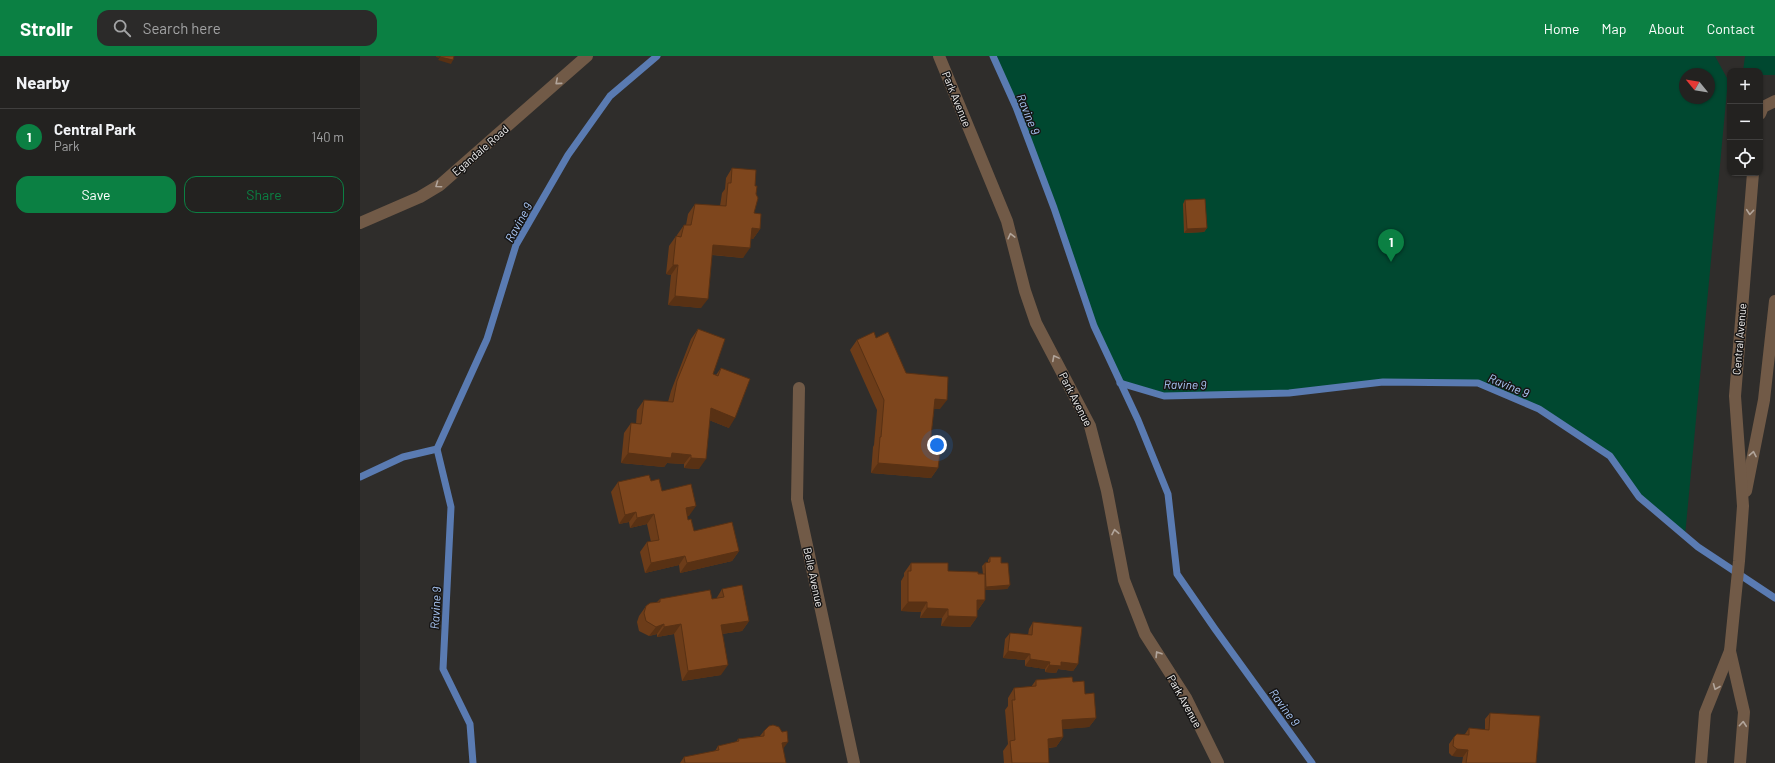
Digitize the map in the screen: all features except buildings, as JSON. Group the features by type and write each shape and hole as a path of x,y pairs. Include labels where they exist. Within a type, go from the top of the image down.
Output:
{"street":[{"name":"Egandale Road","path":"360,223 420,197 440,185 587,56"},
{"name":"Park Avenue","path":"939,56 1008,221 1025,291 1036,323 1090,426 1107,491 1126,587 1145,634 1186,698 1218,762"},
{"path":"1763,109 1775,101"},
{"name":"Central Avenue","path":"1701,763 1705,713 1730,651 1742,523 1743,506 1735,396 1753,176"},
{"name":"Central Avenue","path":"1743,506 1769,401 1775,300"},
{"name":"Belle Avenue","path":"799,388 797,499 854,763"},
{"name":"Central Avenue","path":"1730,651 1744,712 1740,763"}],"green space":[{"path":"993,56 1715,56 1727,78 1727,91 1685,536 1639,497 1610,456 1539,409 1478,383 1383,382 1289,393 1164,396 1120,383 1094,326 1054,208 1016,107"},
{"path":"1745,56 1775,56 1775,75 1763,75 1763,68 1743,68"}],"waterway":[{"name":"Ravine 9","path":"473,763 470,724 443,669 451,507 437,449 487,339 516,245 568,155 610,96 657,56"},
{"name":"Ravine 9","path":"993,56 1016,107 1054,208 1094,326 1138,420 1168,494 1177,574 1312,763"},
{"name":"Ravine 9","path":"1120,383 1164,396 1289,393 1383,382 1478,383 1539,409 1610,456 1639,497 1698,547 1775,598"},
{"name":"Ravine 9","path":"360,477 403,457 437,449"}],"place":[{"name":"Central Park","path":"1391,262"}]}
